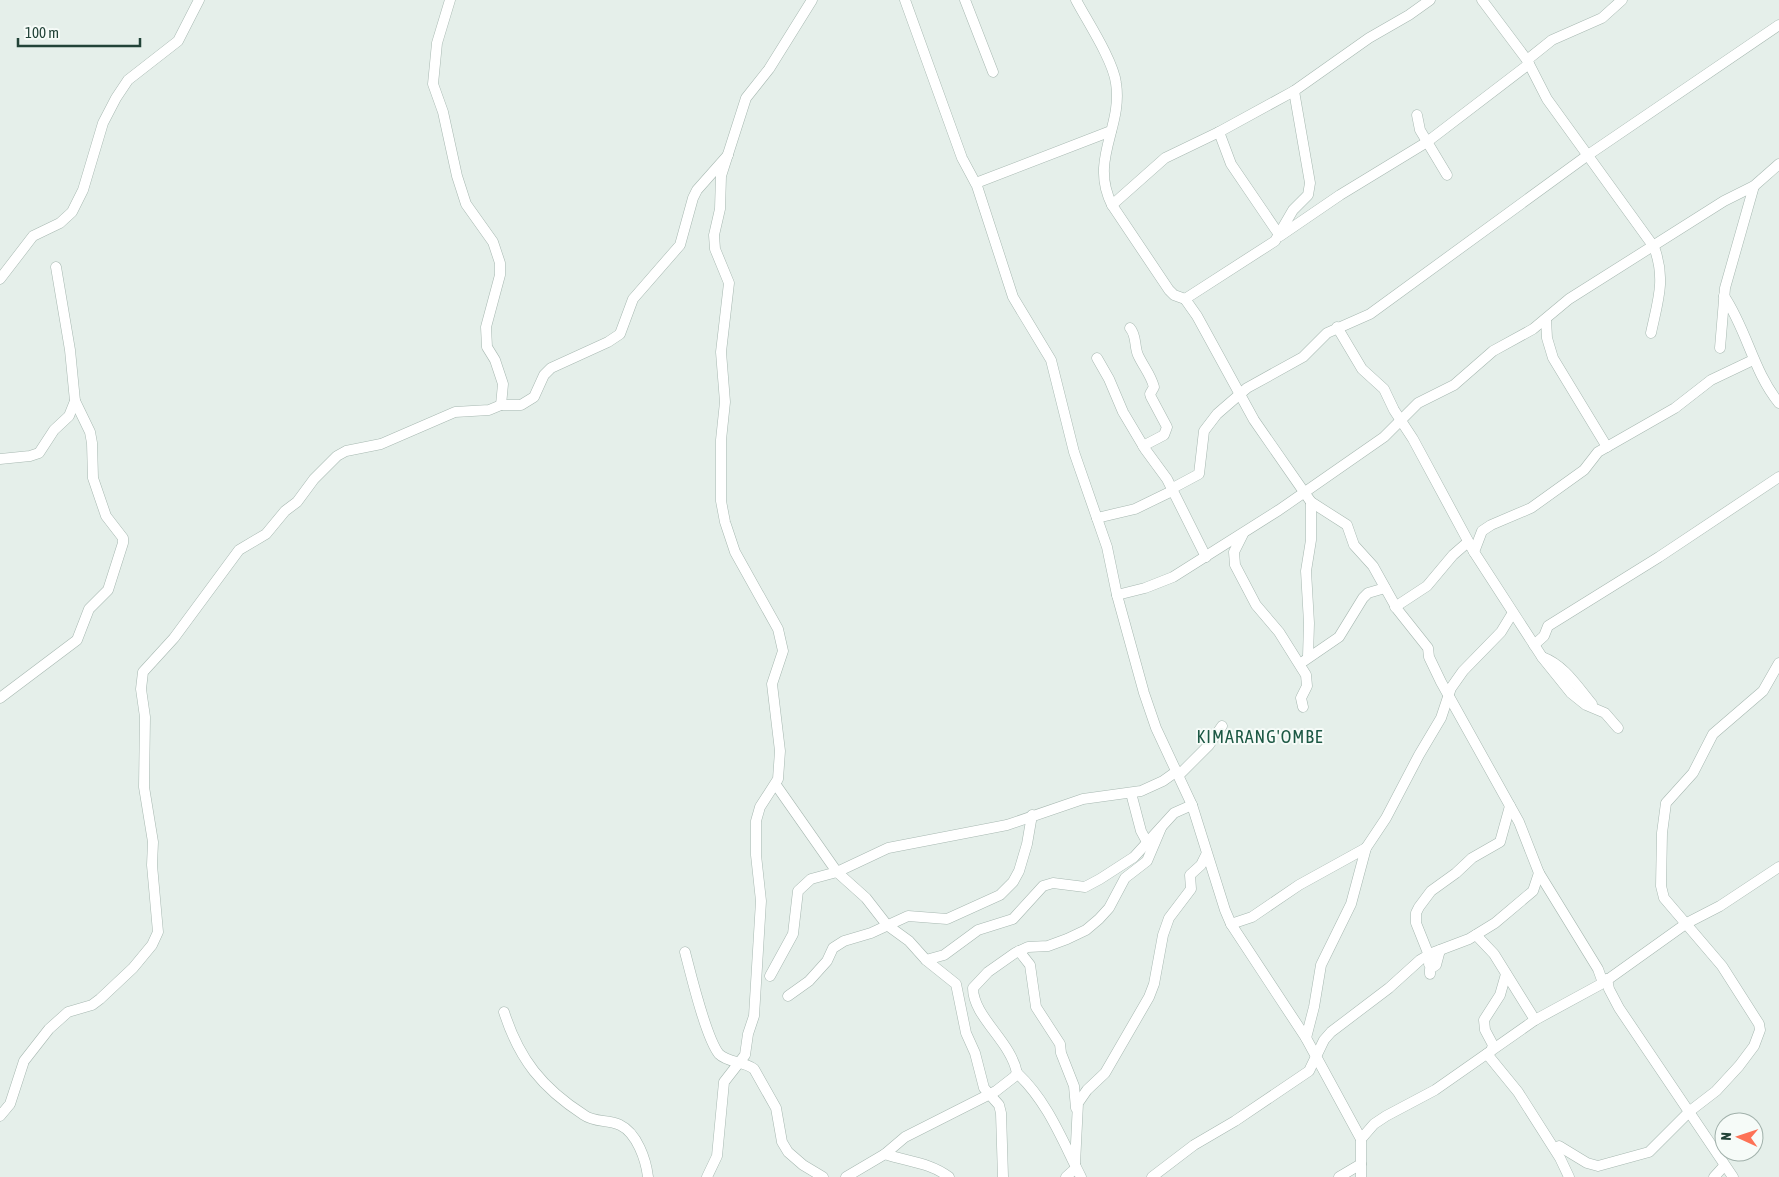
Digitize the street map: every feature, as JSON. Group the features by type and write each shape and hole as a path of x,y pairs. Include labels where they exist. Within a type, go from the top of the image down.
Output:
{"street":[{"path":"0,279 12,267 33,236 60,223 72,212 84,190 103,123 116,98 128,80 178,41 199,0"},
{"path":"450,0 437,42 433,84 450,136 466,204 492,242 500,263 500,275 486,327 487,347 495,360 503,384 500,405"},
{"path":"706,1177 717,1156 724,1082 747,1049 748,1034 755,1008 761,901 756,856 756,822 760,807 776,784 780,751 772,684 783,645 782,637 751,577 735,552 725,522 721,500 721,440 725,402 721,352 729,282 715,249 714,235 720,209 720,182 746,98 769,69 812,0"},
{"path":"905,0 962,158 976,183 1013,297 1051,360 1064,406 1070,438 1107,547 1117,595 1144,694 1192,804 1206,855 1231,924 1306,1038 1361,1138 1361,1177"},
{"path":"966,0 993,72"},
{"path":"1076,0 1101,46 1116,81 1116,102 1112,131 1106,147 1102,172 1105,192 1112,205 1168,290 1174,295 1185,299 1205,329 1254,420 1308,497 1347,525 1354,545 1373,566 1395,607 1428,648 1429,657 1523,830 1539,873 1598,969 1618,1008 1663,1076 1690,1111 1710,1146 1733,1177"},
{"path":"1112,205 1165,158 1219,132 1294,91 1369,38 1409,15 1430,0"},
{"path":"1482,0 1528,62 1543,92 1654,247 1661,264 1662,274 1651,333"},
{"path":"1185,299 1340,195 1427,142 1528,62 1552,40 1602,18 1622,0"},
{"path":"1097,518 1135,509 1199,474 1204,431 1217,414 1240,394 1256,382 1303,357 1327,333 1370,314 1588,155 1779,25"},
{"path":"1280,236 1293,210 1308,195 1310,183 1294,91"},
{"path":"1417,115 1420,130 1447,175"},
{"path":"976,183 1112,131"},
{"path":"1219,132 1231,164 1280,236"},
{"path":"0,1116 10,1104 24,1061 49,1029 68,1012 92,1005 100,999 133,968 152,945 158,932 152,865 153,842 144,787 145,717 141,689 143,672 174,638 239,550 266,534 285,511 297,502 314,479 337,456 346,451 381,444 455,412 489,410 500,405 516,406 525,403 534,397 544,376 551,368 608,342 620,334 633,299 680,245 697,190 728,155"},
{"path":"1117,595 1158,584 1308,497 1384,437 1418,403 1454,385 1493,351 1533,329 1569,300 1724,201 1754,186 1779,164"},
{"path":"1720,348 1724,296 1754,186"},
{"path":"0,698 77,640 89,609 108,590 123,544 123,538 106,516 92,478 92,443 90,432 75,402 70,350 56,267"},
{"path":"1724,296 1733,309 1753,360 1779,403"},
{"path":"1546,319 1547,338 1553,358 1607,447"},
{"path":"1337,327 1362,369 1381,385 1468,542 1494,581 1512,614 1542,657 1556,662 1596,709 1605,713 1618,728"},
{"path":"1130,328 1135,336 1139,357 1154,387 1150,397 1167,427 1164,435 1143,446"},
{"path":"1097,358 1109,379 1123,412 1143,446 1167,479 1206,557"},
{"path":"1474,552 1482,532 1531,508 1584,470 1594,456 1607,447 1675,408 1711,380 1753,360"},
{"path":"0,459 30,456 39,452 54,430 69,416 75,402"},
{"path":"1534,645 1544,636 1548,626 1659,557 1779,477"},
{"path":"1308,497 1311,540 1306,571 1309,623 1308,657"},
{"path":"1245,532 1234,552 1235,565 1256,605 1279,632 1300,664 1307,682 1301,698 1303,707"},
{"path":"1395,607 1427,586 1453,555 1468,542"},
{"path":"1300,664 1340,637 1363,598 1368,593 1385,588"},
{"path":"1306,1038 1314,1007 1321,965 1350,904 1366,848 1386,818 1414,763 1441,718 1451,688 1463,671 1501,632 1512,614"},
{"path":"1559,1146 1590,1165 1604,1166 1650,1152 1690,1111 1716,1091 1754,1046 1760,1030 1759,1024 1730,977 1664,898 1661,886 1662,833 1666,803 1693,773 1713,734 1763,691 1779,663"},
{"path":"770,976 793,934 798,891 811,879 837,872 888,848 1007,826 1032,815 1083,799 1131,793 1164,782 1178,773 1209,745 1222,726"},
{"path":"776,784 837,872 866,898 887,924 909,940 926,960 956,984 966,1034 975,1053 984,1088 999,1105 1001,1113 1003,1177"},
{"path":"1131,793 1141,831 1148,844"},
{"path":"926,960 944,955 978,930 1013,919 1043,886 1053,883 1078,887 1089,885 1126,864 1148,844 1174,813 1192,804"},
{"path":"1428,964 1416,923 1417,911 1431,891 1456,873 1472,858 1500,842 1510,806"},
{"path":"788,996 806,984 838,944 871,933 908,916 943,920 988,902 1000,895 1013,882 1019,871 1027,844 1032,815"},
{"path":"1077,1170 1054,1120 1030,1085 1017,1073 1009,1050 981,1011 973,995 973,988 988,972 1019,951 1028,947 1048,946 1067,939 1086,930 1099,919 1109,908 1125,878 1147,861 1161,828"},
{"path":"1231,924 1252,917 1299,885 1366,848"},
{"path":"1076,1110 1082,1096 1106,1073 1148,997 1154,984 1166,924 1191,889 1190,875 1201,864 1206,855"},
{"path":"1361,1138 1374,1124 1435,1090 1535,1020 1605,981 1687,924 1720,906 1779,867"},
{"path":"1152,1177 1194,1145 1236,1121 1308,1071 1331,1032 1389,988 1428,964 1440,950 1476,935 1523,902 1536,887 1539,873"},
{"path":"1476,935 1494,954 1535,1020"},
{"path":"1019,951 1030,966 1036,1007 1060,1044 1061,1053 1074,1086 1077,1170"},
{"path":"684,952 705,1026 712,1042 719,1053 754,1069 776,1108 782,1142 788,1152 803,1165 823,1177"},
{"path":"1489,1052 1493,1047 1485,1030 1484,1020 1500,995 1506,974"},
{"path":"504,1012 525,1062 537,1076 558,1097 584,1116 598,1121 620,1124 641,1152 648,1177"},
{"path":"1489,1052 1518,1092 1560,1158 1569,1177"},
{"path":"846,1177 885,1154 905,1137 989,1095 1017,1073"},
{"path":"885,1154 903,1161 928,1164 949,1177"},
{"path":"1338,1177 1361,1164"},
{"path":"1714,1177 1724,1166"},
{"path":"1066,1177 1077,1170"}],"district":[{"name":"KIMARANG'OMBE","path":"1260,736"}]}
